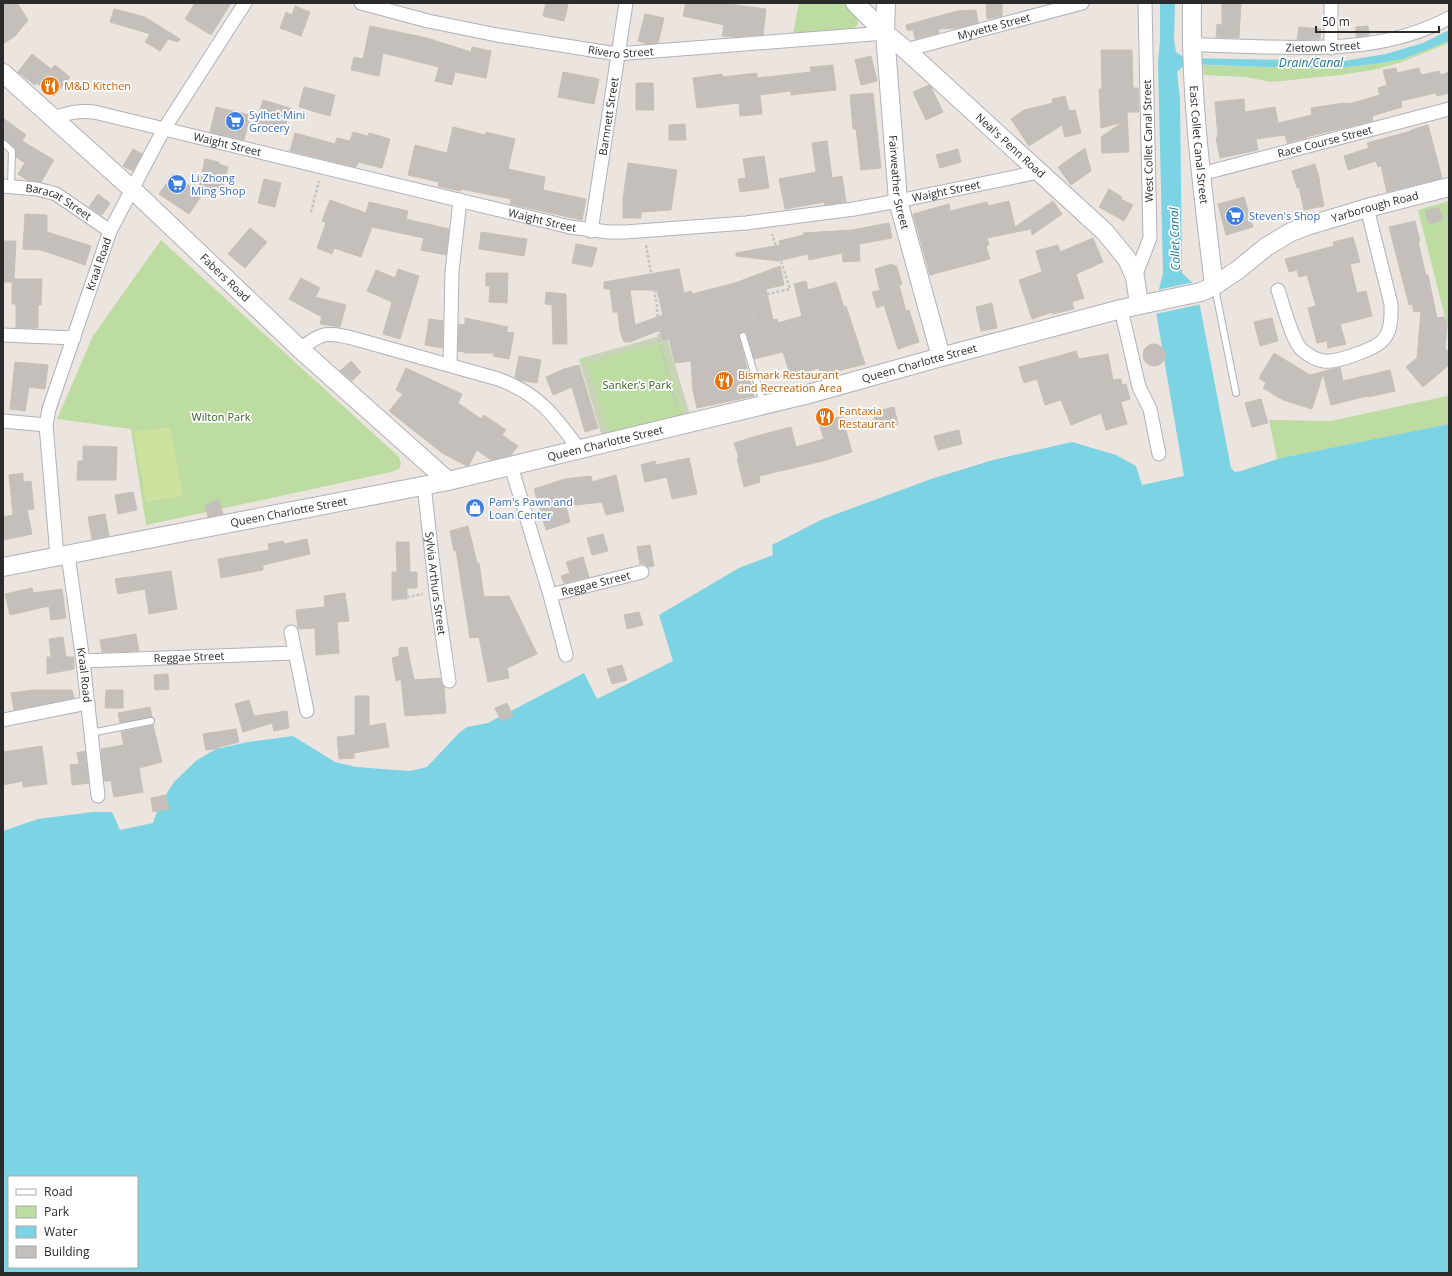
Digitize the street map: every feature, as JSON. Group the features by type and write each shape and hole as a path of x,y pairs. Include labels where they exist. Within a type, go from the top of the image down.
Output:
{"main road":[{"name":"Neal's Penn Road","path":"855,3 885,33 906,50 1105,232 1127,259 1135,277 1137,305"},
{"name":"Fairweather Street","path":"886,3 885,33 898,201 941,357"},
{"name":"East Collet Canal Street","path":"1192,3 1191,56 1201,174 1208,289"},
{"name":"Fabers Road","path":"3,73 132,189 300,349 448,481"},
{"name":"Yarborough Road","path":"1208,289 1239,269 1280,237 1307,226 1367,208 1449,187"},
{"name":"Queen Charlotte Street","path":"3,567 448,481 763,406 1137,305 1208,289"}],"street":[{"name":"Kraal Road","path":"98,796 83,661 62,556 46,425 49,409 110,231 164,129 245,3"},
{"name":"Rivero Street","path":"361,3 428,21 617,54 885,33"},
{"name":"Barnnett Street","path":"591,231 626,3"},
{"name":"Myvette Street","path":"906,50 1082,3"},
{"name":"West Collet Canal Street","path":"1135,277 1150,238 1145,3"},
{"path":"1331,3 1332,48"},
{"name":"Zietown Street","path":"1191,56 1307,48 1332,48 1369,44 1405,37 1427,29 1449,18"},
{"name":"Race Course Street","path":"1201,174 1449,109"},
{"name":"Waight Street","path":"54,118 84,110 94,112 591,231 608,232 643,231 768,220 854,209 1039,172"},
{"name":"Baracat Street","path":"7,186 37,189 56,194 110,231"},
{"path":"450,365 452,272 460,200"},
{"path":"1278,290 1294,337 1300,349 1310,357 1323,361 1336,361 1374,347 1382,341 1388,332 1391,318 1391,304 1367,208"},
{"path":"1137,305 1139,387 1150,410 1160,454"},
{"path":"300,349 317,336 336,334 513,384 546,407 578,449"},
{"path":"3,336 74,338"},
{"path":"3,421 46,425"},
{"path":"511,466 550,595 566,655"},
{"name":"Sylvia Arthurs Street","path":"424,485 436,592 449,681"},
{"name":"Reggae Street","path":"550,595 642,572"},
{"path":"291,632 307,711"},
{"name":"Reggae Street","path":"83,661 295,653"},
{"path":"3,720 88,703"}],"lane":[{"path":"3,143 12,151 7,186"},
{"path":"1208,289 1236,393"},
{"path":"743,336 763,406"},
{"path":"91,733 150,721"}],"path":[{"path":"311,212 323,167"},
{"path":"743,336 757,331 750,298 790,289 768,220"},
{"path":"643,231 657,306 659,341 682,425"},
{"path":"392,600 436,592"}],"green space":[{"path":"799,3 846,3 859,15 858,24 853,29 793,34"},
{"path":"1449,40 1449,43 1399,63 1373,70 1340,75 1271,82 1245,77 1204,75 1203,65 1296,68 1346,67 1375,64 1403,59"},
{"path":"1449,201 1449,333 1418,210"},
{"name":"Wilton Park","path":"161,240 399,457 401,464 399,469 391,472 146,525 131,429 57,419 93,336"},
{"name":"Sanker's Park","path":"661,336 662,340 667,339 690,415 602,436 579,359"},
{"path":"661,336 662,340 667,339 690,415 685,416 662,342 587,363 586,357"},
{"path":"587,363 609,434 602,436 581,365"},
{"path":"1449,391 1449,424 1277,459 1269,420 1331,421 1447,396"},
{"path":"170,427 183,496 146,502 134,432"}],"water":[{"path":"1160,3 1175,3 1174,40 1176,52 1185,58 1344,61 1386,54 1423,43 1449,30 1448,41 1403,59 1375,64 1346,67 1296,68 1186,64 1177,72 1180,99 1182,273 1196,286 1231,468 1235,472 1241,471 1281,458 1449,424 1449,1273 3,1273 3,831 38,819 93,812 112,812 120,830 153,823 160,804 174,782 197,760 216,749 248,742 293,736 335,762 356,767 410,771 427,767 459,733 467,727 488,723 584,673 597,699 673,661 659,615 739,568 773,555 772,545 823,519 931,479 993,460 1072,442 1116,455 1136,466 1142,485 1184,476 1155,306 1163,273 1158,63 1160,41"}],"pier":[{"path":"1195,282 1198,285 1202,304 1155,314 1153,306 1157,290"}],"building":[{"path":"3,3 17,3 28,20 15,36 3,44"},
{"path":"195,3 231,3 211,35 185,19"},
{"path":"546,3 561,3 568,5 564,21 543,16"},
{"path":"686,3 720,3 766,9 763,35 734,37 722,36 724,25 683,16"},
{"path":"986,3 1002,3 1002,16 987,19"},
{"path":"1222,3 1241,3 1239,38 1216,37 1217,24 1222,25"},
{"path":"295,6 310,12 301,36 280,28 286,12 292,15"},
{"path":"114,9 145,17 180,39 178,42 168,39 160,51 145,42 150,34 110,22"},
{"path":"976,10 978,23 959,28 938,29 939,33 915,39 913,30 907,30 906,25 957,11"},
{"path":"645,14 664,18 658,43 648,44 638,41"},
{"path":"370,26 427,38 471,52 472,47 491,51 486,78 455,72 452,85 435,81 439,67 383,53 379,76 351,70 354,57 363,59"},
{"path":"1368,26 1369,35 1356,37 1356,27"},
{"path":"1299,27 1321,29 1320,39 1297,40"},
{"path":"1101,50 1132,50 1133,88 1138,88 1139,112 1127,112 1129,152 1102,153 1101,137 1123,122 1101,128 1099,89 1102,89"},
{"path":"32,54 51,69 55,65 70,77 54,96 37,83 35,85 18,72"},
{"path":"871,56 877,81 861,85 855,60"},
{"path":"833,65 836,90 791,95 791,91 760,95 762,114 740,116 739,103 697,108 693,78 722,74 723,77 757,73 757,78 811,72 810,67"},
{"path":"1396,68 1397,73 1419,68 1421,75 1439,71 1441,75 1449,72 1449,93 1437,96 1436,93 1401,101 1402,107 1372,116 1373,121 1287,143 1285,135 1256,139 1258,150 1220,158 1216,138 1218,137 1215,102 1244,99 1245,112 1275,107 1278,123 1312,115 1311,108 1344,103 1349,104 1380,95 1378,88 1387,85 1383,70"},
{"path":"563,72 599,79 594,104 558,97"},
{"path":"636,83 653,83 654,110 636,110"},
{"path":"929,85 943,112 926,120 913,92"},
{"path":"304,87 335,95 330,116 299,107"},
{"path":"873,93 881,168 861,170 856,129 853,129 850,95"},
{"path":"1065,96 1069,111 1075,110 1081,133 1065,137 1062,125 1029,146 1011,119 1024,110 1053,103 1052,99"},
{"path":"263,100 290,108 284,131 256,123"},
{"path":"216,107 250,115 244,140 210,132"},
{"path":"3,118 26,135 22,141 54,160 41,182 27,180 18,174 25,163 16,157 15,148 3,139"},
{"path":"685,124 686,140 669,140 669,125"},
{"path":"1428,125 1442,178 1387,192 1381,166 1378,167 1376,161 1348,170 1344,156 1369,148 1367,143"},
{"path":"453,127 485,135 486,132 515,139 508,169 545,177 543,190 586,199 582,220 510,204 511,199 438,186 439,182 408,175 415,145 447,153"},
{"path":"353,132 368,136 369,133 390,139 382,168 358,162 356,167 290,151 295,133 335,144 337,138 350,141"},
{"path":"827,141 832,178 842,176 846,202 825,205 824,202 785,209 779,179 816,172 812,143"},
{"path":"1085,148 1091,171 1071,185 1058,167"},
{"path":"133,149 142,154 133,171 123,166"},
{"path":"958,149 961,162 940,168 936,155"},
{"path":"764,156 769,188 740,192 738,179 746,178 743,159"},
{"path":"205,159 219,162 219,164 228,167 222,192 199,187"},
{"path":"628,163 677,170 671,210 641,212 641,218 623,218 623,199"},
{"path":"1315,164 1320,181 1324,206 1304,210 1299,187 1297,188 1292,171"},
{"name":"Li Zhong Ming Shop","path":"173,174 202,195 189,214 159,194"},
{"path":"264,179 281,183 275,207 258,203"},
{"path":"1109,189 1122,197 1121,199 1133,205 1124,221 1099,207"},
{"path":"98,194 110,203 102,215 89,207"},
{"name":"Steven's Shop","path":"1244,197 1253,227 1226,235 1218,204"},
{"path":"330,200 366,213 369,202 408,211 406,219 449,229 446,255 421,250 424,238 372,227 361,257 334,248 332,254 317,248 326,223 322,221"},
{"path":"1009,201 1015,227 1053,201 1062,214 1032,235 1031,229 987,238 989,245 986,246 990,259 930,275 913,214 949,204 950,211 987,202 988,206"},
{"path":"1439,208 1443,220 1429,224 1425,211"},
{"path":"25,214 47,215 47,232 91,246 85,265 41,250 23,249"},
{"path":"1415,221 1420,241 1418,242 1426,275 1428,275 1437,318 1444,317 1447,326 1445,349 1449,352 1449,365 1423,387 1406,367 1417,358 1421,311 1414,312 1412,304 1409,305 1389,227"},
{"path":"889,223 892,238 859,244 860,261 843,262 842,253 809,260 808,254 778,261 736,256 736,253 780,245 779,241 804,235 803,233 852,230"},
{"path":"250,228 267,242 245,268 228,254"},
{"path":"481,232 527,239 524,256 479,249"},
{"path":"1353,237 1360,262 1350,264 1357,293 1366,291 1372,316 1340,324 1346,344 1328,348 1327,341 1317,343 1308,308 1316,306 1307,275 1299,277 1297,270 1289,272 1285,259 1334,246 1333,242"},
{"path":"1093,238 1103,262 1076,274 1084,298 1072,302 1074,309 1052,314 1052,312 1032,319 1019,280 1042,272 1036,251 1058,245 1060,252"},
{"path":"3,241 16,241 14,279 42,279 41,305 38,305 38,328 16,328 16,304 12,304 12,282 3,282"},
{"path":"576,244 597,248 592,267 572,263"},
{"path":"892,264 894,266 896,265 902,284 899,285 906,311 909,310 919,342 898,349 884,305 877,308 872,292 880,290 875,269"},
{"path":"780,266 784,285 766,289 773,320 777,319 778,323 802,316 794,284 806,281 808,290 836,282 844,307 846,306 865,364 821,375 819,368 791,377 783,352 754,359 746,332 742,332 740,333 739,337 754,396 697,408 693,391 691,361 675,363 669,339 662,340 660,330 630,342 624,342 620,331 618,312 613,312 610,289 604,289 604,282 679,269 684,293 691,291 692,294 735,283","holes":["630,290 657,290 663,315 635,325"]},
{"path":"398,269 419,276 400,339 383,334 392,302 367,291 376,270 395,278"},
{"path":"486,273 508,273 507,303 489,302 490,286 486,286"},
{"path":"301,278 320,288 315,297 346,305 340,327 320,324 322,317 289,299"},
{"path":"546,292 566,294 567,344 553,344 552,305 545,304"},
{"path":"992,303 997,328 981,331 976,307"},
{"path":"465,318 508,327 506,332 514,333 509,359 493,356 494,353 465,353 458,351 459,324 465,325"},
{"path":"1272,318 1278,341 1260,346 1254,322"},
{"path":"429,319 443,321 442,348 425,345"},
{"path":"1154,344 1162,347 1165,355 1162,363 1154,366 1146,363 1143,355 1146,347"},
{"path":"1076,351 1079,359 1108,354 1113,380 1121,379 1122,385 1126,384 1130,399 1121,402 1127,424 1106,430 1101,413 1071,425 1061,400 1045,405 1037,379 1024,383 1019,367"},
{"path":"1274,353 1310,375 1340,367 1343,381 1390,370 1395,391 1331,405 1323,374 1312,409 1283,400 1263,388 1266,383 1259,378"},
{"path":"519,356 541,360 537,383 519,380 515,377"},
{"path":"351,361 361,372 352,381 340,371"},
{"path":"15,362 48,365 45,389 29,387 25,411 10,409"},
{"path":"579,365 598,428 585,432 572,387 553,395 546,377 564,369"},
{"path":"406,368 462,394 458,403 481,419 484,415 506,430 502,435 518,446 511,455 491,460 477,450 467,466 442,453 389,411 403,394 396,390"},
{"path":"1261,399 1268,423 1252,427 1245,403"},
{"path":"894,407 898,424 877,429 873,412"},
{"path":"842,416 852,452 823,461 759,476 760,482 744,487 737,458 739,458 734,443 791,427 796,447 824,439 819,423"},
{"path":"959,430 962,444 938,450 934,436"},
{"path":"83,446 117,447 116,480 77,480 78,461 83,461"},
{"path":"689,458 697,494 672,499 667,477 645,482 641,465 655,461 656,465"},
{"path":"23,473 23,482 31,481 34,509 27,510 32,534 3,540 3,517 13,515 9,475"},
{"path":"616,475 624,511 606,515 602,502 566,506 570,522 546,530 534,489 565,479 591,476 592,482"},
{"path":"133,492 137,510 118,514 115,495"},
{"path":"219,500 223,514 208,517 205,505"},
{"path":"105,514 109,536 92,539 88,517"},
{"path":"468,526 477,563 479,563 484,597 509,596 537,654 507,668 509,678 488,682 479,637 470,638 456,550 454,551 450,531"},
{"path":"603,534 608,551 592,555 587,538"},
{"path":"307,539 310,554 263,565 263,570 221,578 218,559 269,550 268,544 283,541 284,544"},
{"path":"396,542 409,542 410,572 417,572 417,588 407,588 407,599 392,599 392,572 397,572"},
{"path":"650,545 654,566 648,567 645,564 640,564 637,547"},
{"path":"583,557 589,577 564,583 561,576 570,573 566,562"},
{"path":"171,571 177,609 149,614 145,589 118,594 115,579"},
{"path":"32,588 33,593 62,589 66,618 51,620 49,606 10,615 5,594"},
{"path":"345,593 349,621 337,622 339,653 316,655 315,628 298,629 296,610 325,607 324,596"},
{"path":"639,612 643,625 627,629 624,615"},
{"path":"136,634 139,651 102,652 100,640"},
{"path":"63,637 66,657 74,657 74,669 47,674 47,657 51,657 49,639"},
{"path":"407,647 414,680 440,678 444,687 446,713 405,716 401,679 396,681 392,658 399,656 399,648"},
{"path":"622,665 627,680 612,684 607,669"},
{"path":"168,674 169,689 155,690 154,675"},
{"path":"33,690 72,690 74,698 14,710 11,693"},
{"path":"106,690 123,690 123,708 105,708"},
{"path":"355,696 369,696 369,726 385,723 389,747 354,753 354,758 339,759 337,737 355,735"},
{"path":"249,700 254,716 287,711 289,728 274,731 272,723 243,732 235,704"},
{"path":"507,703 513,716 501,721 495,708"},
{"path":"150,707 152,717 120,723 118,713"},
{"path":"153,725 162,762 139,768 143,792 114,797 111,781 104,781 101,749 124,745 121,732"},
{"path":"236,729 239,742 206,750 203,734"},
{"path":"42,746 47,784 23,787 23,781 3,785 3,752"},
{"path":"85,751 89,783 72,785 70,765 79,764 77,753"},
{"path":"166,795 169,809 153,812 151,798"}],"place":[{"name":"M&D Kitchen","path":"50,86"},
{"name":"Sylhet Mini Grocery","path":"235,121"},
{"name":"Li Zhong Ming Shop","path":"177,184"},
{"name":"Steven's Shop","path":"1235,216"},
{"name":"Bismark Restaurant and Recreation Area","path":"724,381"},
{"name":"Fantaxia Restaurant","path":"825,417"},
{"name":"Pam's Pawn and Loan Center","path":"475,508"}],"water label":[{"name":"Drain/Canal","path":"1311,63"},
{"name":"Collet Canal","path":"1175,239"}]}
